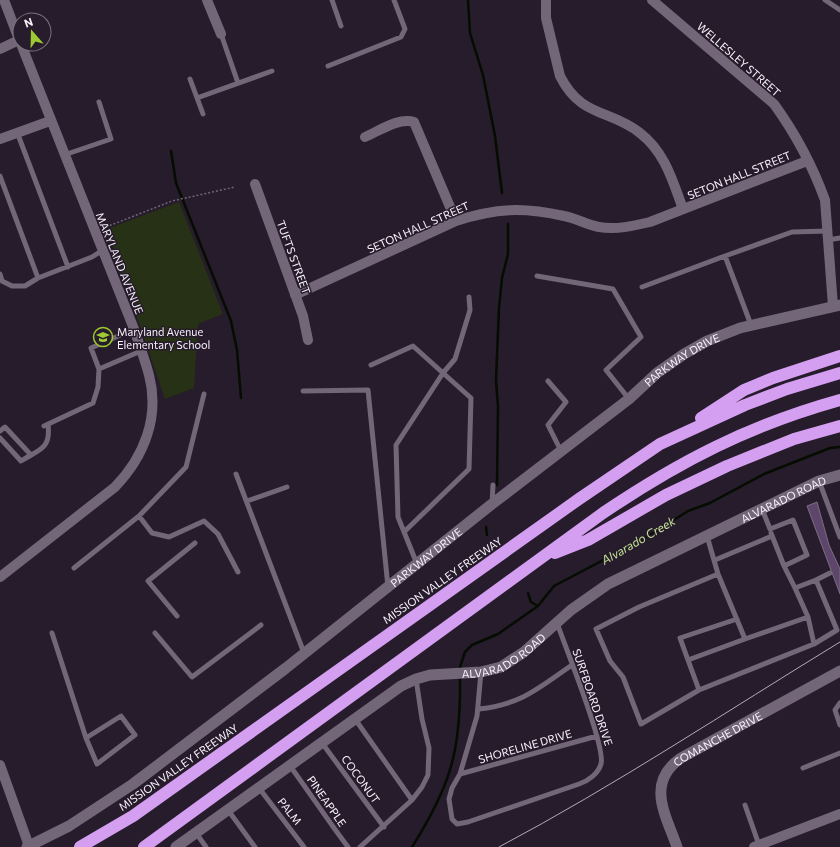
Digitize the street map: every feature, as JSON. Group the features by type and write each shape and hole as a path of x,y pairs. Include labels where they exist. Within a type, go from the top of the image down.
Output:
{"highway":[{"path":"660,444 744,390 773,378 840,356"},
{"name":"MISSION VALLEY FREEWAY","path":"80,847 133,816 579,499 660,444 745,405 787,389 840,373"},
{"path":"144,847 609,508 679,464 713,447 753,430 840,400"},
{"path":"540,558 588,540 666,495 727,466 794,439 840,426"}],"street":[{"name":"MARYLAND AVENUE","path":"4,0 12,21"},
{"path":"207,0 221,34"},
{"path":"546,0 546,18 560,76 564,84 581,104 597,113 632,127 649,140 666,164 683,209"},
{"name":"WELLESLEY STREET","path":"652,0 774,104 786,121 825,200 827,235 836,306"},
{"path":"0,49 12,45"},
{"name":"MARYLAND AVENUE","path":"0,577 115,487 135,463 147,435 152,411 151,387 134,329 24,52"},
{"path":"365,137 398,122 408,120 414,122 456,221"},
{"path":"0,139 50,121"},
{"name":"SETON HALL STREET","path":"295,295 456,221 481,213 522,209 566,216 599,227 626,228 650,222 806,160"},
{"name":"TUFTS STREET","path":"255,184 295,295 308,340"},
{"name":"PARKWAY DRIVE","path":"28,847 68,826 133,784 418,565 492,504 562,452 628,399 657,373 684,354 707,341 751,325 836,306"},
{"name":"ALVARADO ROAD","path":"176,847 401,686 416,679 430,675 481,672 501,667 517,658 556,622 583,600 608,584 820,481 840,475"},
{"name":"COMANCHE DRIVE","path":"678,847 660,797 662,782 672,765 681,758 840,671"},
{"path":"0,764 28,847"},
{"path":"757,846 840,814"}],"lane":[{"path":"332,0 341,26"},
{"path":"328,66 401,37 405,30 394,0"},
{"path":"825,0 840,10"},
{"path":"221,34 238,83"},
{"path":"197,98 272,71"},
{"path":"190,78 203,114"},
{"path":"64,156 111,139 99,102"},
{"path":"17,132 68,267"},
{"path":"0,176 38,278"},
{"path":"642,287 792,232 827,235 840,238"},
{"path":"0,274 2,281 12,286 25,286 38,278 92,257 103,250"},
{"path":"725,256 751,325"},
{"path":"537,276 613,289 642,337 606,370 628,399"},
{"path":"418,565 398,517 396,445 443,372 455,359 470,310 469,297"},
{"path":"0,438 21,461 45,446 50,438 46,425 93,403 98,387 99,369 91,348 134,329"},
{"path":"371,365 413,346 471,398 469,469 404,532"},
{"path":"99,369 141,351"},
{"path":"548,381 566,402 548,425 562,452"},
{"path":"303,391 368,390 388,588"},
{"path":"74,568 139,516 186,467 204,394"},
{"path":"0,431 5,427 31,455"},
{"path":"236,474 304,653"},
{"path":"820,481 840,537"},
{"path":"492,504 493,485"},
{"path":"247,502 287,487"},
{"path":"761,509 784,566 808,617 814,644"},
{"path":"139,516 152,533 169,537 204,521 218,534 238,572"},
{"path":"770,529 793,520 807,555 784,566"},
{"path":"707,536 718,574 745,639"},
{"path":"715,560 772,536"},
{"path":"177,616 148,581 195,543"},
{"path":"795,588 830,573"},
{"path":"718,574 640,607 596,629 610,661 624,677 641,724 700,690 814,644 837,630 816,580"},
{"path":"688,660 808,617"},
{"path":"700,690 680,638 737,619"},
{"name":"SURFBOARD DRIVE","path":"460,774 452,788 449,799 452,819 456,824 468,822 584,782 597,772 601,764 601,751 597,736 556,622"},
{"path":"155,632 192,677 261,625"},
{"path":"52,633 86,738 97,764 135,735 121,716 86,738"},
{"path":"479,709 499,707 517,701 572,665"},
{"path":"460,774 479,709 481,672"},
{"path":"360,847 384,827 412,800 425,781 430,759 416,679"},
{"path":"840,703 835,710 840,725"},
{"path":"355,719 412,800"},
{"name":"SHORELINE DRIVE","path":"460,774 597,736"},
{"name":"COCONUT","path":"322,743 384,827"},
{"path":"803,768 840,753"},
{"name":"PINEAPPLE","path":"290,766 348,847"},
{"name":"PALM","path":"259,788 304,847"},
{"path":"744,805 757,846"},
{"path":"228,810 255,847"},
{"path":"196,833 206,847"}],"path":[{"path":"106,227 172,202 235,187"}],"green space":[{"path":"179,202 223,314 198,324 194,388 165,399 107,229"}],"building":[{"path":"817,502 829,545 840,569 840,594 807,506"}],"waterway":[{"path":"468,0 470,33 483,75 495,136 502,193"},
{"path":"171,151 176,183 231,321 237,350 241,398"},
{"path":"497,485 498,407 496,380 499,308 502,278 508,254 508,224"},
{"name":"Alvarado Creek","path":"460,667 465,652 472,645 498,634 538,606 554,586 647,537 688,511 710,503 764,474 830,448 840,447"},
{"path":"486,527 487,535"},
{"path":"528,593 531,602 538,606"},
{"name":"Alvarado Creek","path":"412,847 436,806 451,768 458,728 460,680"}],"tram line":[{"path":"499,847 586,799 840,642"}],"place":[{"name":"Maryland Avenue Elementary School","path":"103,337"}]}
